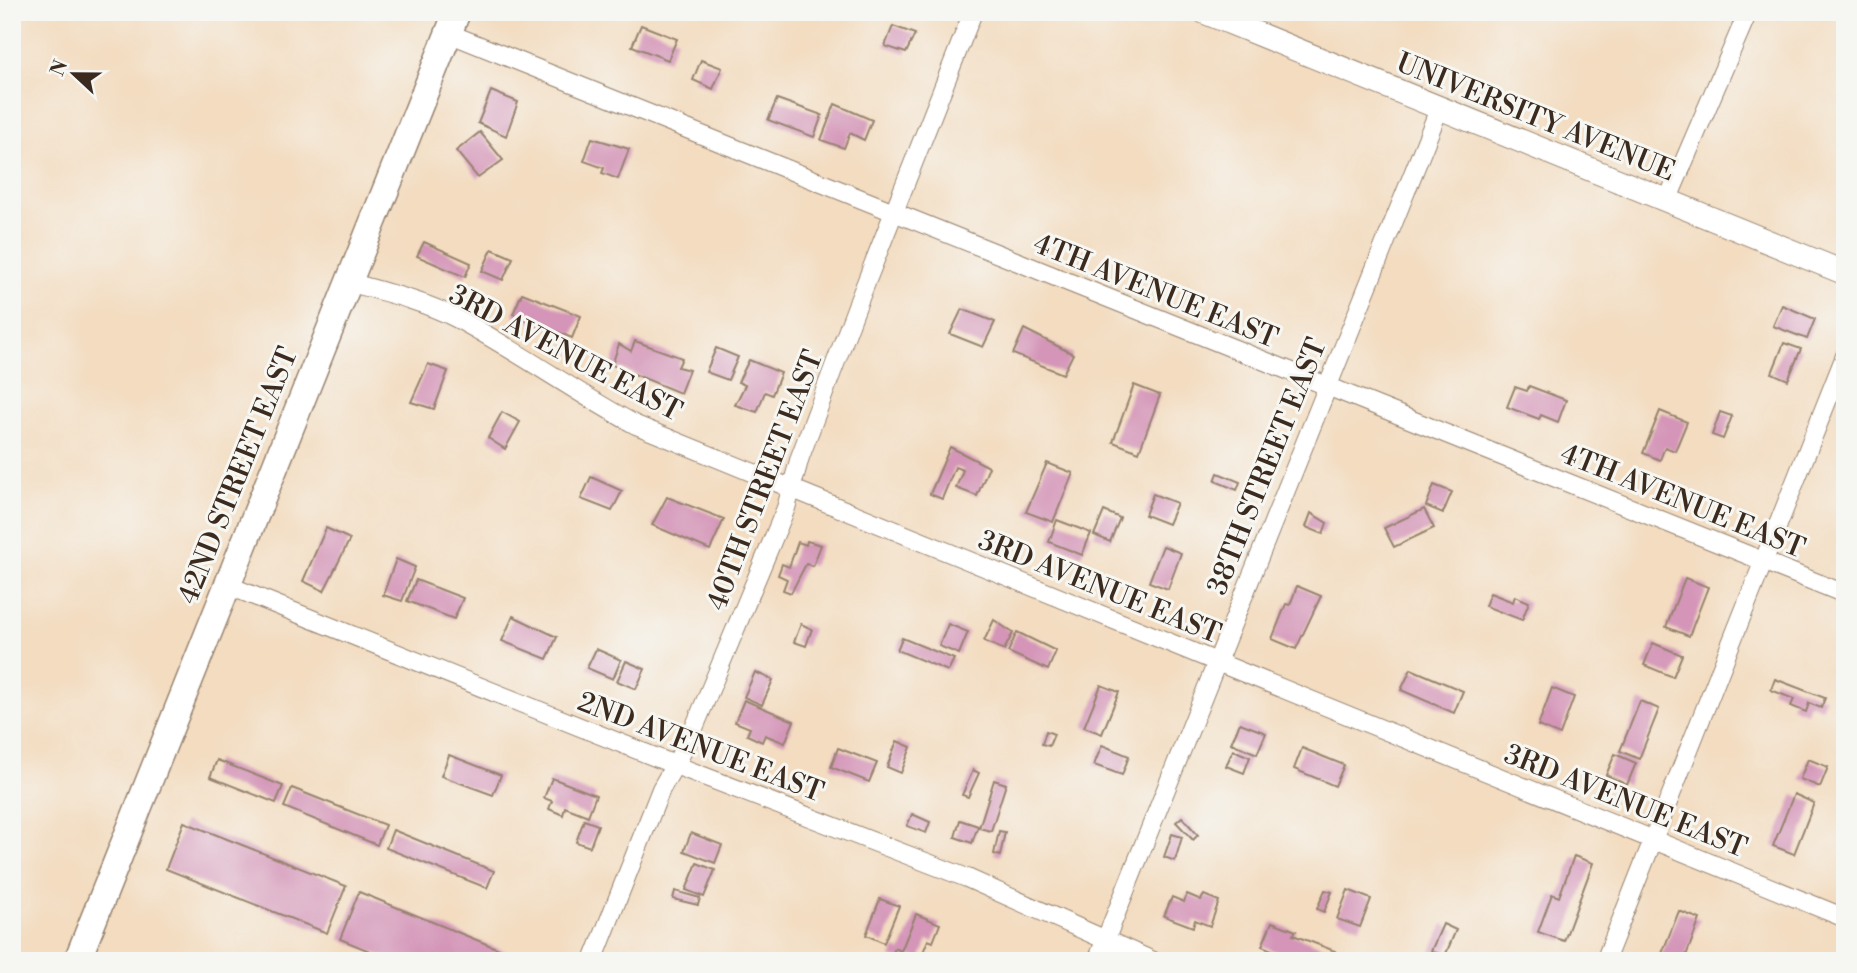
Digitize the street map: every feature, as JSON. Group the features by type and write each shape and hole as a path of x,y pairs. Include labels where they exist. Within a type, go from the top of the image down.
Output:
{"main road":[{"name":"42ND STREET EAST","path":"76,961 452,23"}],"street":[{"name":"40TH STREET EAST","path":"593,961 661,789 675,765 736,630 791,490 800,457 973,12"},
{"name":"UNIVERSITY AVENUE","path":"1204,12 1845,274"},
{"path":"1667,201 1748,12"},
{"name":"4TH AVENUE EAST","path":"452,23 894,212 1845,594"},
{"name":"38TH STREET EAST","path":"1097,961 1440,109"},
{"name":"3RD AVENUE EAST","path":"348,282 454,317 586,399 636,425 1845,918"},
{"path":"1605,961 1845,356"},
{"name":"2ND AVENUE EAST","path":"227,585 675,765 967,878 1153,961"}],"building":[{"path":"641,25 677,39 668,60 632,46"},
{"path":"893,26 915,34 906,53 885,46"},
{"path":"701,60 722,68 713,89 693,80"},
{"path":"491,91 518,102 506,136 478,123"},
{"path":"777,99 822,115 814,137 768,120"},
{"path":"835,104 872,120 864,140 850,133 844,148 821,140"},
{"path":"480,132 503,160 478,178 456,151"},
{"path":"592,138 629,149 618,179 602,173 604,168 584,161"},
{"path":"424,242 471,263 465,277 417,256"},
{"path":"492,249 513,258 503,280 482,271"},
{"path":"522,293 581,316 572,338 513,314"},
{"path":"1782,305 1815,319 1807,339 1773,326"},
{"path":"962,309 995,322 983,347 950,334"},
{"path":"1024,329 1073,354 1063,374 1013,354"},
{"path":"635,341 682,358 678,367 689,370 680,393 612,365 619,344 631,351"},
{"path":"1784,343 1801,349 1788,380 1772,373"},
{"path":"716,348 738,357 728,380 706,372"},
{"path":"749,360 781,373 772,395 765,392 757,412 735,405 745,385 738,382"},
{"path":"428,364 448,371 434,409 411,402"},
{"path":"1134,385 1160,395 1139,452 1113,442"},
{"path":"1529,386 1566,400 1558,422 1541,415 1539,419 1507,407 1515,387 1527,391"},
{"path":"1660,411 1687,422 1675,451 1665,447 1660,460 1643,453"},
{"path":"502,412 520,422 505,449 488,438"},
{"path":"1720,412 1732,416 1723,439 1712,435"},
{"path":"950,447 989,467 977,496 956,488 963,470 955,467 942,499 930,494"},
{"path":"1047,463 1073,473 1053,522 1026,512"},
{"path":"1218,473 1240,482 1237,490 1215,481"},
{"path":"591,477 622,491 612,511 581,499"},
{"path":"1434,485 1452,492 1443,513 1426,506"},
{"path":"1153,494 1177,503 1168,524 1145,515"},
{"path":"667,497 724,519 710,550 652,525"},
{"path":"1424,509 1434,528 1394,547 1384,528"},
{"path":"1104,511 1120,518 1110,542 1094,535"},
{"path":"1311,513 1327,523 1323,534 1306,527"},
{"path":"1057,520 1091,533 1082,555 1049,542"},
{"path":"326,528 350,539 324,591 303,581"},
{"path":"807,541 821,545 813,566 806,564 791,593 783,590 787,579 778,575 782,564 789,567 798,542 806,545"},
{"path":"1163,546 1181,553 1168,589 1149,582"},
{"path":"396,559 415,567 402,601 383,595"},
{"path":"1685,578 1708,587 1689,636 1666,627"},
{"path":"416,580 463,598 454,619 407,601"},
{"path":"1297,586 1321,596 1296,649 1272,639 1286,604 1290,605"},
{"path":"1490,593 1513,602 1515,596 1529,602 1522,620 1485,606"},
{"path":"513,616 557,637 547,659 502,641"},
{"path":"994,620 1013,633 1004,650 984,641"},
{"path":"801,624 812,629 806,646 794,642"},
{"path":"948,624 968,632 959,654 939,646"},
{"path":"1017,632 1056,651 1048,670 1008,652"},
{"path":"902,638 954,659 948,671 897,650"},
{"path":"1653,643 1682,655 1673,677 1644,665"},
{"path":"596,649 621,660 613,679 587,668"},
{"path":"626,661 645,669 636,689 617,681"},
{"path":"1411,669 1463,691 1454,713 1401,690"},
{"path":"755,672 773,680 762,705 744,697"},
{"path":"1775,679 1825,698 1821,708 1809,703 1806,712 1791,706 1794,699 1771,690"},
{"path":"1101,685 1119,692 1102,734 1084,727"},
{"path":"1552,688 1574,697 1560,735 1538,726"},
{"path":"744,700 794,721 785,743 765,735 762,742 747,735 750,728 735,722"},
{"path":"1640,701 1659,709 1639,759 1620,751"},
{"path":"1240,723 1266,733 1257,754 1231,743"},
{"path":"1046,731 1054,734 1049,746 1042,744"},
{"path":"897,741 911,747 901,773 887,767"},
{"path":"1102,745 1129,756 1122,775 1094,765"},
{"path":"838,748 877,763 869,782 831,767"},
{"path":"1302,748 1344,765 1335,786 1294,769"},
{"path":"1233,750 1250,757 1244,773 1226,766"},
{"path":"1615,754 1636,763 1627,785 1606,775"},
{"path":"449,755 501,775 493,795 441,776"},
{"path":"1808,759 1828,767 1820,787 1800,779"},
{"path":"217,760 283,786 276,803 210,777"},
{"path":"973,770 979,773 968,797 962,795"},
{"path":"552,778 596,795 588,816 565,807 563,815 549,809 552,801 544,798"},
{"path":"994,780 1006,784 991,831 979,828"},
{"path":"292,788 385,825 377,845 284,807"},
{"path":"1794,794 1814,803 1794,854 1773,846"},
{"path":"912,814 930,822 926,833 907,826"},
{"path":"1182,817 1198,835 1193,840 1176,822"},
{"path":"584,820 598,825 590,847 576,842"},
{"path":"960,820 978,826 972,843 955,837"},
{"path":"184,822 346,886 327,933 166,869"},
{"path":"393,830 494,871 487,888 386,848"},
{"path":"999,831 1005,832 1000,856 994,854"},
{"path":"691,833 722,845 715,863 684,851"},
{"path":"1172,834 1182,837 1175,861 1164,857"},
{"path":"1574,856 1593,863 1564,941 1538,932 1552,894 1559,897"},
{"path":"697,863 715,870 704,897 686,890"},
{"path":"1325,890 1332,892 1324,912 1317,909"},
{"path":"1348,890 1371,899 1360,927 1337,919"},
{"path":"675,891 700,898 698,905 673,899"},
{"path":"359,892 516,956 514,961 394,961 340,939"},
{"path":"1187,894 1201,900 1204,895 1219,901 1210,926 1195,920 1193,927 1164,916 1172,897 1184,902"},
{"path":"880,899 899,906 884,943 866,935"},
{"path":"1679,911 1700,919 1684,961 1659,961"},
{"path":"916,914 940,924 933,942 928,940 920,960 910,956 908,961 891,958 895,948 901,951"},
{"path":"1272,922 1296,931 1293,935 1335,951 1331,961 1299,961 1262,946"},
{"path":"1443,924 1456,930 1445,956 1431,951"}]}
